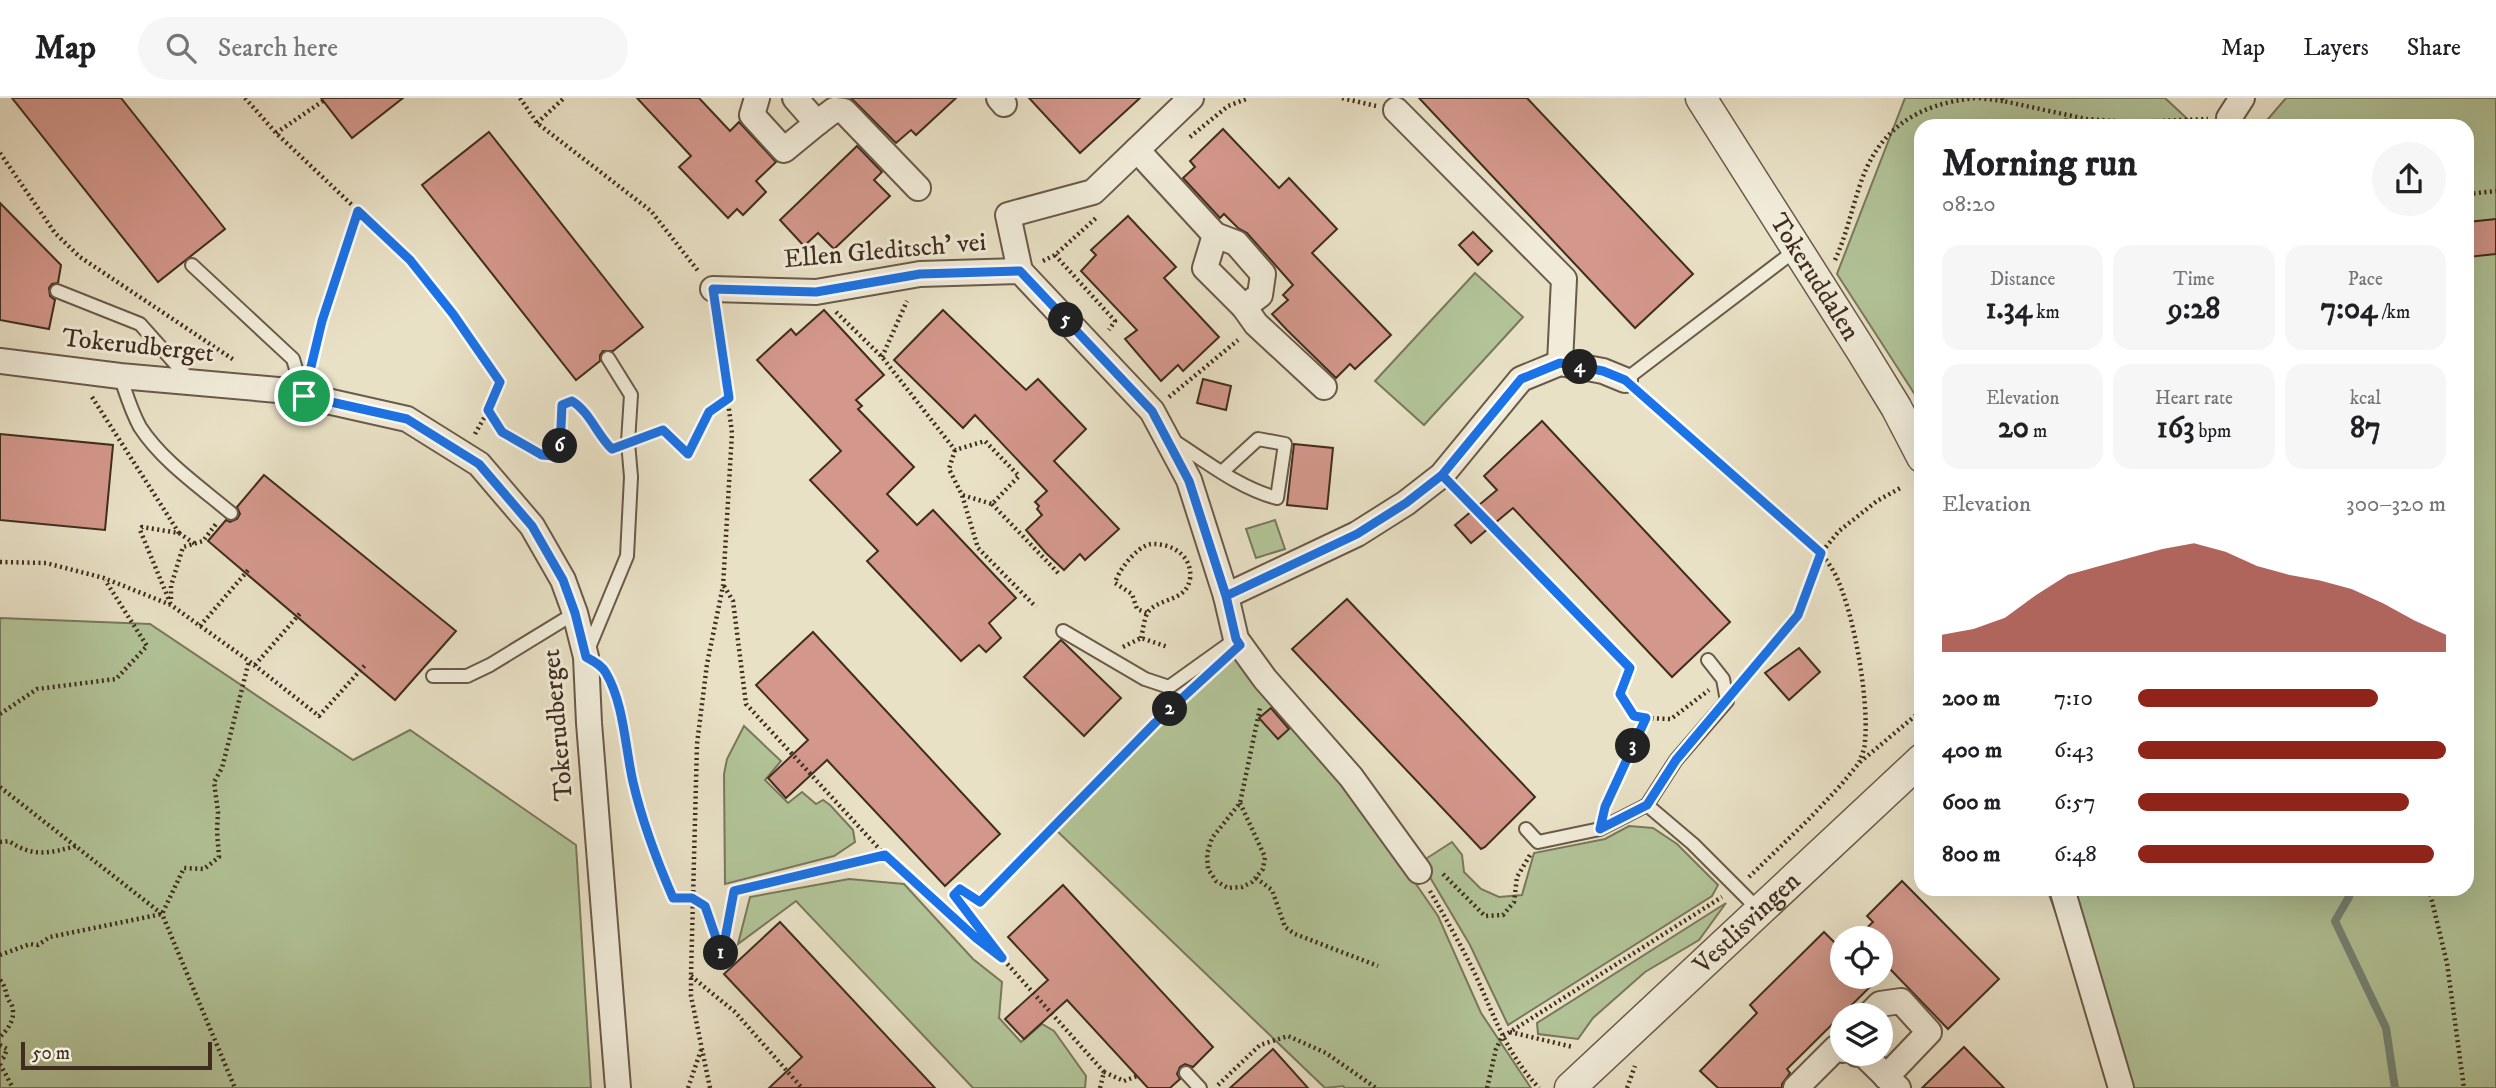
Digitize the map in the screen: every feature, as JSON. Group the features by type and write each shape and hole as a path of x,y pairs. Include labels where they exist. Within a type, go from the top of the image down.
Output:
{"street":[{"path":"756,98 752,115 784,150 834,110 844,111 918,188"},
{"path":"795,98 817,123"},
{"name":"Ellen Gleditsch’ vei","path":"1191,98 1093,191 1008,215 1020,271 1152,411 1165,435 1189,481 1226,596 1236,639"},
{"name":"Tokeruddalen","path":"1701,98 1798,248 1896,407 1914,442"},
{"path":"1396,110 1564,279 1560,363"},
{"path":"1137,150 1215,235 1236,243 1263,274 1261,295 1250,316"},
{"path":"1215,235 1205,268 1250,316 1324,387"},
{"name":"Ellen Gleditsch’ vei","path":"713,289 816,292 920,274 1020,271"},
{"name":"Tokerudberget","path":"0,361 120,376 278,390 407,419 479,464 532,526 563,580 586,657 618,1088"},
{"path":"1226,596 1357,534 1406,503 1442,475 1521,379 1560,363 1603,371 1625,380"},
{"path":"1236,639 1265,679 1351,777 1419,871"},
{"name":"Vestlisvingen","path":"1570,1088 1914,766"},
{"path":"2064,896 2120,1088"},
{"path":"1875,1066 1892,1082 1930,1032 1901,1001 1887,1003"},
{"path":"1796,1088 1830,1060"}],"lane":[{"path":"1625,380 1798,248"},
{"path":"192,265 293,359 304,396"},
{"path":"57,291 140,324 192,382"},
{"path":"586,657 628,556 631,477 628,442 631,395 608,358"},
{"path":"120,376 134,415 150,440 226,515"},
{"name":"Ellen Gleditsch’ vei","path":"1165,435 1222,472 1253,492 1277,498 1285,444 1258,439 1222,472"},
{"path":"433,676 467,676 575,613"},
{"path":"1063,631 1145,679 1169,687 1236,639"},
{"path":"1526,830 1538,842 1600,829 1647,805 1676,760 1727,701 1723,678 1708,660"},
{"path":"1647,805 1693,844 1759,910"},
{"path":"1186,1073 1200,1088"}],"path":[{"path":"245,98 276,133 410,260 453,314 500,382 472,439"},
{"path":"520,98 537,124 651,211 713,289 732,433 723,586 707,664 697,744 691,996 710,1088"},
{"path":"537,124 564,98"},
{"path":"1342,98 1396,110"},
{"path":"1818,281 1834,263 1842,245 1859,184 1883,140 1899,123 1927,109 1958,100 1977,98 2003,99 2086,119"},
{"path":"276,133 323,100"},
{"path":"2153,119 2236,108"},
{"path":"0,153 55,233 80,257 235,360"},
{"path":"2474,193 2496,191"},
{"path":"304,396 322,321 358,211"},
{"path":"1055,255 1115,321 1097,352"},
{"path":"882,357 920,274"},
{"path":"816,292 882,357 955,450"},
{"path":"1152,411 1250,316"},
{"path":"1625,380 1821,553 1835,574 1844,596 1854,637 1866,726 1865,744 1859,763"},
{"path":"87,389 179,533 195,544"},
{"path":"488,410 502,432 542,455 553,456 560,448 562,405 572,401 580,406 612,449 663,430 688,454 709,412 729,398"},
{"path":"955,450 985,441 1019,476 992,504"},
{"path":"955,450 949,469 962,495 978,548 1036,607"},
{"path":"1442,475 1630,668 1620,694 1634,716 1671,719 1723,678"},
{"path":"1727,701 1798,615 1821,553 1856,516 1902,487"},
{"path":"962,495 992,504 1060,575"},
{"path":"171,605 171,586 183,547 203,541 226,515"},
{"path":"171,605 140,530 142,527 179,533"},
{"path":"1142,638 1147,613 1155,606 1180,596 1189,582 1190,569 1181,552 1173,547 1149,544 1140,549 1117,575 1115,583 1132,594 1137,609 1147,613"},
{"path":"0,562 46,563 104,578 171,605 319,716 366,664"},
{"path":"200,626 250,568"},
{"path":"0,714 37,689 116,679 147,646 104,578"},
{"path":"723,586 733,601 746,704 885,855 976,938 1002,958"},
{"path":"255,666 302,611"},
{"path":"1105,656 1142,638 1168,647"},
{"path":"162,914 184,868 204,869 219,857 214,782 222,768 249,661"},
{"path":"1240,803 1265,858 1263,869 1256,878 1242,887 1228,888 1216,881 1208,869 1207,854 1212,838 1240,803 1265,679"},
{"path":"612,688 624,725 633,783 662,873 673,898 692,898 705,906 722,955 734,891 885,855"},
{"path":"1137,1076 1124,1081 1104,1072 1002,958 954,895 960,889 980,902 1174,705"},
{"path":"1600,829 1605,807 1646,718"},
{"path":"0,787 162,914 235,1088"},
{"path":"0,842 9,841 21,849 47,854 77,846"},
{"path":"1517,877 1514,902 1503,915 1485,916 1464,898 1432,863 1419,871 1475,975 1502,1037 1539,1088"},
{"path":"1256,878 1272,890 1285,927 1295,934 1378,966"},
{"path":"2431,896 2447,963 2464,1088"},
{"path":"0,955 30,944 38,946 50,937 162,914"},
{"path":"691,975 735,1012 802,1088"},
{"path":"0,980 6,988 13,1016 9,1028 0,1037"},
{"path":"1509,1032 1582,1049"},
{"path":"1215,1088 1260,1045 1287,1036 1326,1053 1376,1088"},
{"path":"1488,1088 1493,1057 1502,1037"},
{"path":"0,1045 7,1049 0,1062 13,1088"},
{"path":"688,1088 701,1049"},
{"path":"1627,1088 1635,1065"},
{"path":"1100,1088 1104,1072"}],"green space":[{"path":"1905,98 2165,98 2188,119 1914,119 1914,393 1837,274"},
{"path":"2286,98 2496,98 2496,1088 2120,1088 2050,896 2474,896 2474,119 2268,119"},
{"path":"1475,273 1523,317 1424,425 1375,381"},
{"path":"1275,520 1285,549 1256,558 1246,529"},
{"path":"0,618 150,624 353,760 410,730 576,845 591,1088 0,1088"},
{"path":"1233,655 1378,829 1438,916 1481,1013 1531,1088 1325,1088 1055,829"},
{"path":"744,726 781,761 765,780 788,803 802,792 816,804 823,800 853,830 855,842 834,856 725,884 724,774 727,759"},
{"path":"1629,826 1653,828 1677,844 1718,885 1712,896 1508,1025 1470,945 1421,862 1452,842 1462,855 1464,872 1481,889 1499,897 1522,895 1534,853 1605,839"},
{"path":"849,879 904,884 973,959 1002,982 999,1018 1021,1042 1042,1024 1054,1031 1086,1076 1085,1088 973,1088 796,901 738,944 750,897"},
{"path":"1726,903 1699,940 1645,972 1593,1018 1578,1039 1538,1034 1537,1023"}],"building":[{"path":"12,98 121,98 225,229 158,282"},
{"path":"321,98 403,98 352,138"},
{"path":"637,98 699,98 730,131 739,122 776,162 756,181 766,192 743,215 737,209 728,218 679,167 691,156"},
{"path":"851,98 956,98 916,135 911,130 896,143"},
{"path":"1029,98 1140,98 1080,153"},
{"path":"1419,98 1527,98 1693,274 1635,328"},
{"path":"1223,129 1279,188 1289,178 1337,229 1312,253 1391,335 1355,369 1350,364 1336,378 1272,314 1288,300 1283,295 1293,285 1247,233 1224,214 1220,218 1183,178 1195,167 1190,161"},
{"path":"489,132 643,327 613,351 603,351 600,361 576,380 422,185"},
{"path":"857,146 882,172 874,180 890,196 834,249 818,233 804,246 780,220"},
{"path":"0,203 61,265 58,283 49,288 50,296 55,300 49,329 0,320"},
{"path":"1128,216 1176,267 1164,278 1219,337 1183,371 1178,365 1161,381 1125,339 1137,330 1081,271 1096,255 1091,250"},
{"path":"2496,219 2496,254 2474,256 2474,221"},
{"path":"1473,232 1492,251 1478,265 1459,245"},
{"path":"824,310 884,375 856,400 862,406 858,409 914,467 887,494 917,525 933,510 1016,598 989,623 1001,638 986,652 979,645 961,661 867,561 878,551 810,480 841,451 757,360 791,329 796,335"},
{"path":"943,310 1026,390 1038,379 1086,429 1054,461 1119,529 1085,560 1080,554 1064,570 1046,553 1026,530 1042,515 1035,502 1047,491 975,415 963,428 894,360"},
{"path":"1203,379 1231,386 1226,410 1197,403"},
{"path":"1542,421 1730,622 1672,677 1513,508 1471,543 1455,525 1497,490 1484,476"},
{"path":"0,434 113,445 105,530 0,520"},
{"path":"1294,444 1333,448 1327,509 1287,505"},
{"path":"264,475 456,631 395,700 208,541 226,520 230,522 237,519 240,514 237,507"},
{"path":"1347,599 1535,797 1485,847 1481,849 1292,649"},
{"path":"813,632 1000,834 945,886 827,760 786,798 768,778 808,740 756,685"},
{"path":"1061,640 1121,698 1084,736 1024,677"},
{"path":"1799,648 1820,672 1789,700 1765,673"},
{"path":"1271,708 1289,729 1278,739 1259,718"},
{"path":"1902,881 1999,979 1948,1029 1893,972 1893,926 1869,926 1873,922 1867,916"},
{"path":"1063,885 1213,1047 1193,1067 1185,1064 1180,1067 1177,1074 1180,1079 1170,1088 1148,1088 1067,1000 1024,1039 1005,1019 1048,980 1008,937"},
{"path":"780,922 935,1088 769,1088 802,1057 724,974"},
{"path":"1824,932 1830,938 1830,989 1868,989 1854,1003 1830,1003 1830,1026 1787,1069 1790,1073 1782,1088 1718,1088 1700,1071 1757,1013 1750,1005"},
{"path":"1964,1047 2004,1088 1922,1088"},
{"path":"1273,1049 1308,1088 1230,1088"}],"waterway":[{"path":"2349,896 2335,921 2386,1028 2395,1088"}],"route":[{"path":"304,396 322,321 358,211 410,260 453,314 500,382 488,410 502,432 542,455 553,456 560,448 562,405 572,401 580,406 612,449 663,430 688,454 709,412 729,398 713,289 816,292 920,274 1020,271 1152,411 1189,481 1226,596 1261,582 1309,558 1357,534 1406,503 1442,475 1521,379 1560,363 1603,371 1625,380 1821,553 1798,615 1676,760 1647,805 1600,829 1605,807 1646,718 1634,716 1620,694 1630,668 1442,475 1406,503 1357,534 1261,582 1226,596 1236,639 1240,645 1155,723 980,902 960,889 954,895 1002,958 976,938 885,855 734,891 722,955 705,906 692,898 673,898 662,873 633,783 624,725 608,676 603,667 586,657 563,580 532,526 479,464 407,419 304,396"}]}
